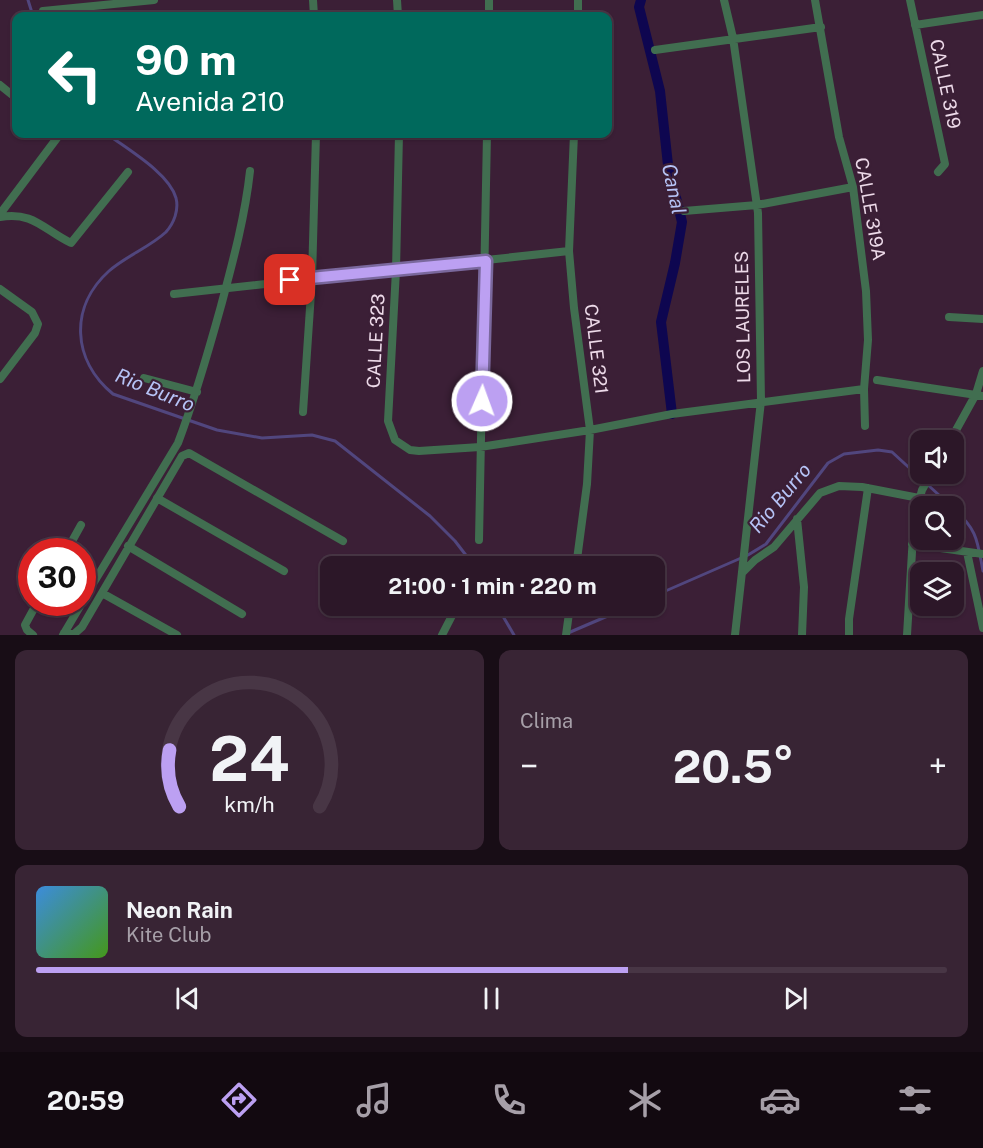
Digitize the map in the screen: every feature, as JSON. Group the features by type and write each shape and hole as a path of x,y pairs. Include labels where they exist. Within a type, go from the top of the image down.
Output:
{"street":[{"path":"43,11 154,0"},
{"name":"LOS LAURELES","path":"724,0 733,38 757,205 761,401 735,635"},
{"name":"CALLE 319A","path":"815,0 839,137 853,187 866,301 868,340 864,389 865,426"},
{"name":"CALLE 319","path":"910,0 945,164 938,172"},
{"path":"915,25 983,15"},
{"path":"654,50 821,27"},
{"path":"0,85 12,95"},
{"path":"0,215 57,138"},
{"path":"303,412 312,278 316,138"},
{"name":"CALLE 323","path":"399,138 396,270 388,421 395,440 410,450 480,447"},
{"path":"479,540 487,138"},
{"name":"CALLE 321","path":"574,138 569,251 590,430 587,484 577,556"},
{"path":"96,579 177,443 191,408 242,226 250,171"},
{"path":"0,215 28,218 70,243 128,172"},
{"path":"684,212 757,205 853,187"},
{"path":"174,294 569,251"},
{"path":"0,289 32,312 38,324 35,333 0,379"},
{"path":"950,316 983,319"},
{"path":"957,430 980,395 983,372"},
{"path":"144,378 197,392"},
{"path":"877,380 980,395"},
{"path":"480,447 590,430 669,414 864,389"},
{"path":"63,634 74,634 82,627 182,456 189,453 343,541"},
{"path":"742,569 774,547 820,493 839,486 920,494 926,484"},
{"path":"849,635 849,619 868,488"},
{"path":"157,498 284,571"},
{"path":"797,519 804,587 802,635"},
{"path":"74,538 81,525"},
{"path":"128,546 242,614"},
{"path":"907,635 912,550"},
{"path":"954,550 975,553 983,628"},
{"path":"102,593 177,635"},
{"path":"30,616 25,625 33,635"},
{"path":"63,634 74,616"},
{"path":"442,635 452,616"},
{"path":"566,635 569,616"}],"waterway":[{"name":"Rio Burro","path":"28,0 32,12"},
{"name":"Canal","path":"641,0 639,7 660,91 668,165 682,222 661,322 672,414"},
{"name":"Rio Burro","path":"113,138 146,162 165,180 172,189 177,207 166,232 109,271 96,285 87,301 82,317 83,350 89,366 99,380 113,394 217,430 262,438 312,435 335,441 430,516 467,556"},
{"name":"Rio Burro","path":"665,591 748,555 766,544 828,463 844,454 878,450 892,452 940,496"},
{"path":"964,520 975,537 983,571"},
{"name":"Rio Burro","path":"503,616 514,635"},
{"name":"Rio Burro","path":"568,633 608,616"}],"route":[{"path":"290,280 486,261 482,401"}]}
